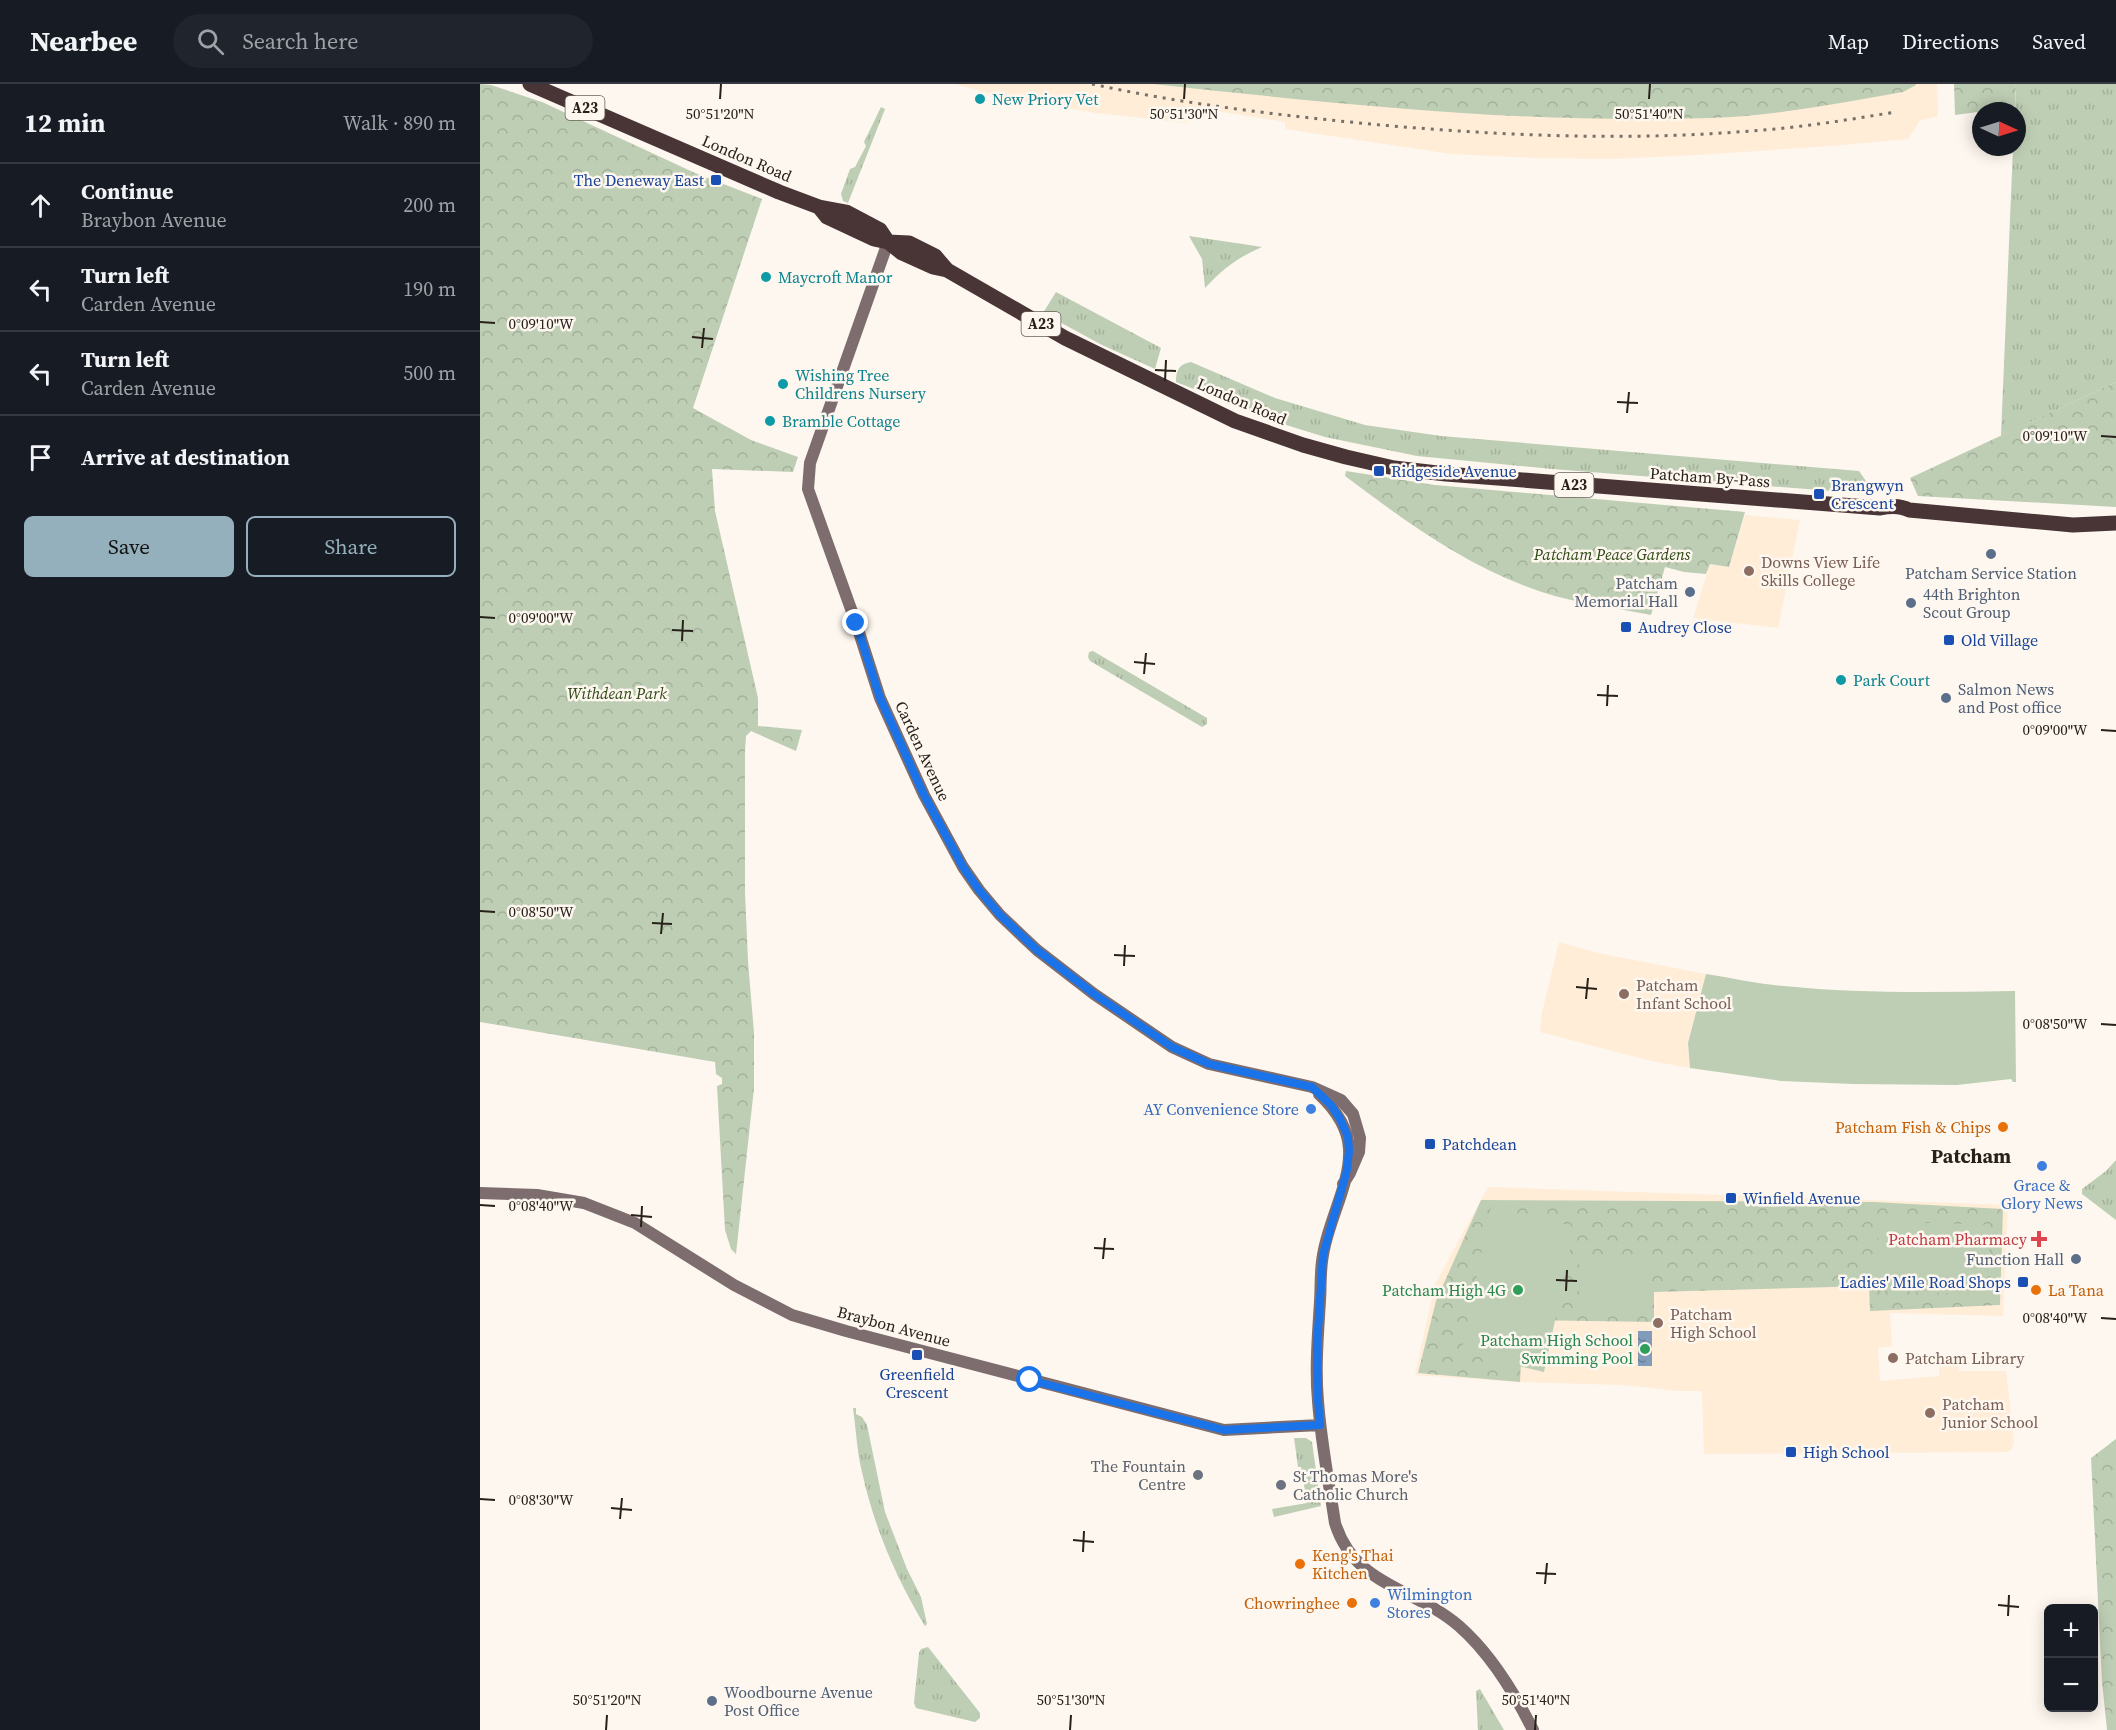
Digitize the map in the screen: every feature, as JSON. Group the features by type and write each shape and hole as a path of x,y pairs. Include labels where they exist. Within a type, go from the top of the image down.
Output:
{"highway":[{"name":"London Road","path":"530,84 739,175 819,207 846,212 880,230 888,242 902,253 933,267 947,270 1065,338 1235,421 1302,445"},
{"name":"Patcham By-Pass","path":"1302,445 1394,468 1446,474 1880,508 1889,506 1909,510 2073,525 2116,523"}],"street":[{"name":"Carden Avenue","path":"888,242 810,464 808,489 880,698 924,795 963,867 1000,915 1037,950 1094,994 1172,1047 1202,1061 1312,1087 1341,1100 1353,1114 1358,1130 1359,1152 1343,1184 1323,1255 1317,1346 1320,1425 1335,1523 1340,1538 1350,1555 1374,1576 1443,1613 1477,1643 1504,1677 1533,1730"},
{"name":"Braybon Avenue","path":"480,1193 537,1195 584,1203 635,1223 734,1285 792,1315 846,1331 1224,1430 1320,1425"}],"shaded area":[{"path":"954,84 1937,84 1938,116 1919,121 1908,139 1699,155 1610,159 1538,158 1451,154 1285,129 1285,122 1191,107 1187,123 1096,113 1002,97"},
{"name":"Downs View Life Skills College","path":"1745,515 1800,520 1778,628 1693,618 1710,564 1729,567"},
{"name":"Patcham Infant School","path":"1559,942 1598,953 1706,974 1688,1043 1690,1068 1651,1061 1540,1032 1542,1013"},
{"name":"Patcham High School","path":"1488,1187 2008,1205 2003,1316 1890,1313 1892,1346 1878,1348 1880,1381 1939,1376 1939,1356 1959,1355 1959,1371 2006,1371 2014,1442 2012,1449 2008,1452 1704,1454 1702,1391 1415,1375 1435,1284"}],"green space":[{"name":"Withdean Park","path":"480,84 491,85 542,102 695,173 762,199 693,408 751,440 798,457 793,472 712,469 715,511 758,698 758,726 802,730 796,751 751,731 746,736 745,892 754,1033 754,1088 736,1254 731,1249 725,1230 717,1086 722,1084 722,1078 716,1074 715,1062 480,1022"},
{"path":"1153,84 1916,85 1903,92 1783,112 1734,117 1640,119 1431,111"},
{"path":"1954,84 2016,84 2015,102 1972,102 1972,112 1955,115"},
{"path":"2016,84 2116,84 2116,382 2001,436 2013,156 2026,156 2026,102 2015,102"},
{"path":"881,107 885,109 848,203 843,201 841,194 850,169 855,167 866,146 864,142"},
{"path":"1189,236 1262,247 1231,264 1205,288 1202,259"},
{"path":"1056,292 1161,348 1155,369 1102,345 1043,313"},
{"path":"1191,362 1275,398 1365,425 1441,436 1859,471 1866,481 1858,493 1417,456 1325,437 1283,424 1176,382 1179,368"},
{"path":"2116,382 2116,507 1918,496 1910,478"},
{"name":"Patcham Peace Gardens","path":"1346,471 1435,485 1745,512 1729,567 1710,564 1706,574 1665,567 1651,615 1587,604 1540,592 1501,576 1409,523 1345,476"},
{"path":"1093,651 1207,718 1207,724 1202,727 1090,661 1089,652"},
{"path":"1706,974 1813,989 1900,992 2015,991 2016,1082 2011,1079 1957,1085 1781,1081 1690,1068 1688,1043"},
{"path":"2116,1160 2116,1220 2082,1194 2082,1189 2106,1171"},
{"path":"1481,1200 1874,1202 2003,1209 2000,1305 1870,1311 1869,1286 1654,1292 1654,1322 1523,1320 1520,1382 1418,1373 1436,1301"},
{"name":"Patcham High 4G","path":"1491,1207 1575,1227 1544,1372 1461,1352"},
{"path":"1879,1221 1990,1225 1987,1295 1876,1290"},
{"path":"1579,1257 1651,1258 1650,1313 1579,1312"},
{"path":"853,1408 856,1408 856,1414 862,1417 867,1425 885,1512 907,1569 921,1597 927,1624 925,1626 895,1571 873,1513 860,1464"},
{"path":"1294,1438 1306,1438 1312,1442 1321,1506 1274,1517 1272,1509 1307,1503"},
{"path":"2116,1439 2116,1730 2107,1730 2102,1682 2091,1458"},
{"path":"928,1647 980,1713 980,1718 975,1722 916,1708 914,1703 919,1653 921,1649"},
{"path":"1480,1689 1504,1730 1478,1730 1476,1691"}],"water":[{"name":"Patcham High School Swimming Pool","path":"1638,1331 1652,1331 1652,1366 1638,1366"}],"railway":[{"path":"1092,84 1195,103 1300,117 1508,134 1691,135 1757,131 1895,112"}],"place":[{"name":"New Priory Vet","path":"980,99"},
{"name":"The Deneway East","path":"716,180"},
{"name":"Maycroft Manor","path":"766,277"},
{"name":"Wishing Tree Childrens Nursery","path":"783,384"},
{"name":"Bramble Cottage","path":"770,421"},
{"name":"Ridgeside Avenue","path":"1379,471"},
{"name":"Brangwyn Crescent","path":"1819,494"},
{"name":"Patcham Service Station","path":"1991,554"},
{"name":"Downs View Life Skills College","path":"1749,571"},
{"name":"Patcham Memorial Hall","path":"1690,592"},
{"name":"44th Brighton Scout Group","path":"1911,603"},
{"name":"Audrey Close","path":"1626,627"},
{"name":"Old Village","path":"1949,640"},
{"name":"Park Court","path":"1841,680"},
{"name":"Salmon News and Post office","path":"1946,698"},
{"name":"Patcham Infant School","path":"1624,994"},
{"name":"AY Convenience Store","path":"1311,1109"},
{"name":"Patcham Fish & Chips","path":"2003,1127"},
{"name":"Patchdean","path":"1430,1144"},
{"name":"Grace & Glory News","path":"2042,1166"},
{"name":"Winfield Avenue","path":"1731,1198"},
{"name":"Patcham Pharmacy","path":"2039,1239"},
{"name":"Function Hall","path":"2076,1259"},
{"name":"Ladies' Mile Road Shops","path":"2023,1282"},
{"name":"Patcham High 4G","path":"1518,1290"},
{"name":"La Tana","path":"2036,1290"},
{"name":"Patcham High School","path":"1658,1323"},
{"name":"Patcham High School Swimming Pool","path":"1645,1349"},
{"name":"Greenfield Crescent","path":"917,1355"},
{"name":"Patcham Library","path":"1893,1358"},
{"name":"Patcham Junior School","path":"1930,1413"},
{"name":"High School","path":"1791,1452"},
{"name":"The Fountain Centre","path":"1198,1475"},
{"name":"St Thomas More's Catholic Church","path":"1281,1485"},
{"name":"Keng's Thai Kitchen","path":"1300,1564"},
{"name":"Chowringhee","path":"1352,1603"},
{"name":"Wilmington Stores","path":"1375,1603"},
{"name":"Woodbourne Avenue Post Office","path":"712,1701"}],"district":[{"name":"Patcham","path":"1971,1156"}],"route":[{"path":"856,623 880,698 903,753 963,867 1000,915 1037,950 1094,994 1172,1047 1209,1064 1312,1087 1331,1105 1348,1137 1347,1170 1323,1255 1317,1346 1320,1425 1224,1430 1030,1380"}]}
